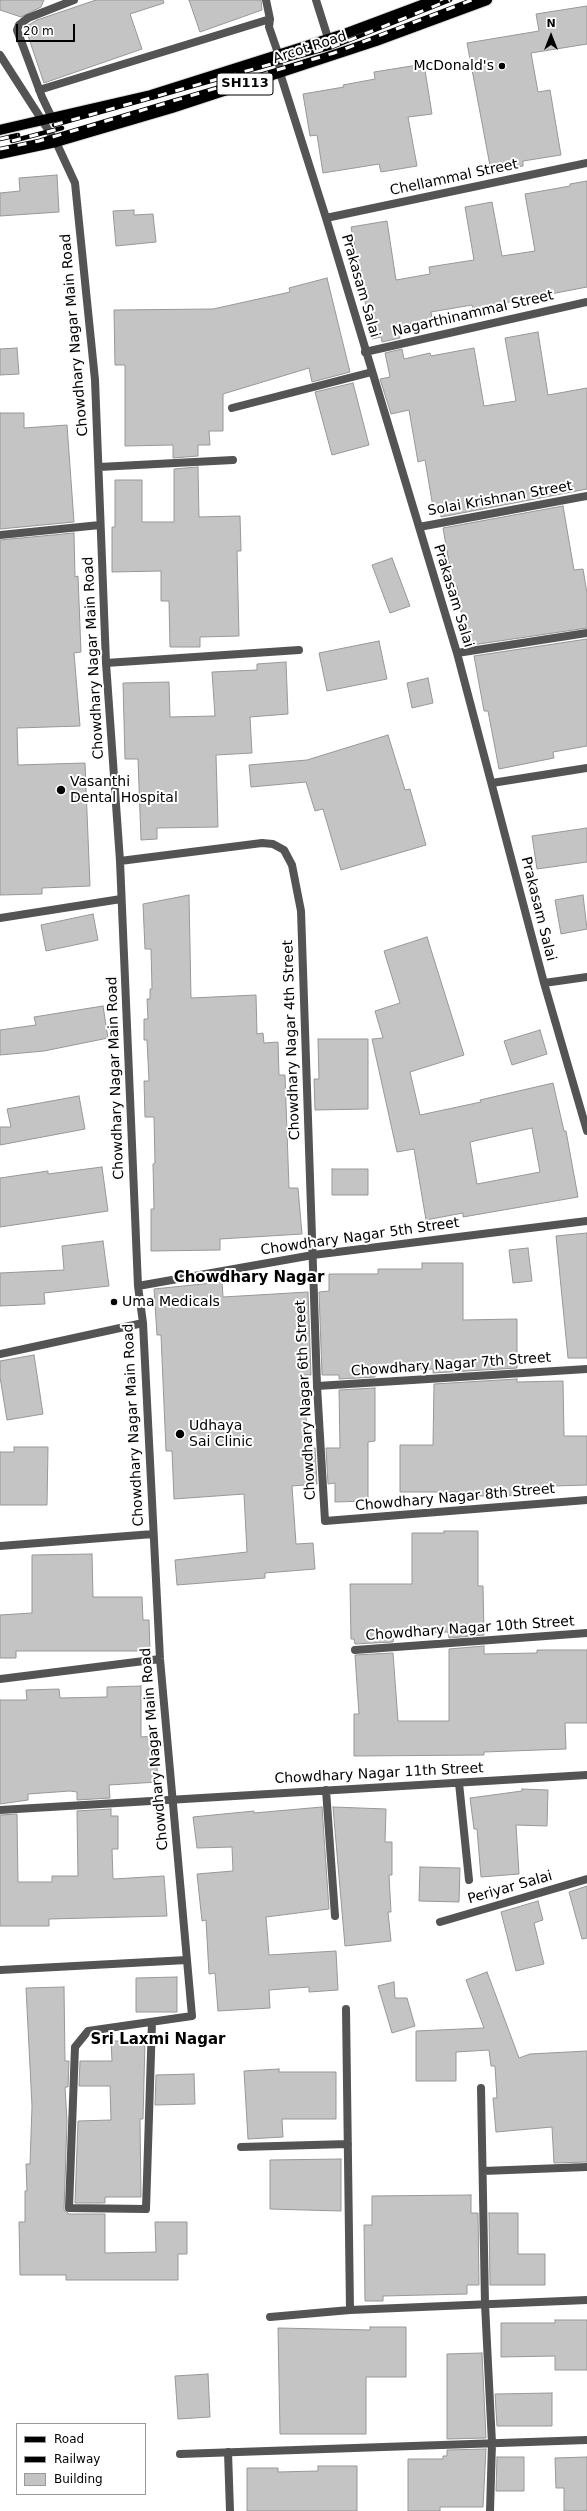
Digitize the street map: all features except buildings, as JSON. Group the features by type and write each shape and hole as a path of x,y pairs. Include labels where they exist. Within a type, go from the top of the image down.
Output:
{"main road":[{"name":"Arcot Road","path":"0,130 151,95 328,38 435,0"},
{"name":"Arcot Road","path":"0,154 56,142 280,72 376,41 476,2 487,0"}],"street":[{"path":"52,118 39,90 19,36 19,25 28,18 74,0"},
{"name":"Prakasam Salai","path":"266,0 270,19 269,27 278,53 280,72 326,218 365,352 457,653 544,983 587,1131"},
{"path":"316,0 328,38"},
{"path":"39,90 270,19"},
{"name":"Chowdhary Nagar Main Road","path":"0,55 40,120 56,142 75,183 95,380 106,663 120,861 138,1286 143,1323 160,1659 192,2016 152,2022"},
{"name":"Chellammal Street","path":"326,218 587,163"},
{"name":"Nagarthinammal Street","path":"365,352 587,302"},
{"path":"232,408 372,372"},
{"path":"99,467 233,460"},
{"name":"Solai Krishnan Street","path":"419,527 587,496"},
{"path":"0,535 100,525"},
{"path":"457,653 587,633"},
{"path":"106,663 299,650"},
{"path":"492,783 587,768"},
{"name":"Chowdhary Nagar 4th Street","path":"120,861 262,843 273,844 284,850 289,860 297,883 301,911 313,1255"},
{"path":"0,918 121,899"},
{"path":"544,983 587,977"},
{"name":"Chowdhary Nagar 5th Street","path":"138,1286 313,1255 587,1221"},
{"name":"Chowdhary Nagar 6th Street","path":"313,1255 317,1386 325,1521"},
{"path":"0,1354 143,1323"},
{"name":"Chowdhary Nagar 7th Street","path":"317,1386 587,1369"},
{"name":"Chowdhary Nagar 8th Street","path":"325,1521 587,1500"},
{"path":"0,1546 153,1534"},
{"name":"Chowdhary Nagar 10th Street","path":"355,1650 587,1634"},
{"path":"0,1679 160,1659"},
{"name":"Chowdhary Nagar 11th Street","path":"0,1810 172,1798 587,1775"},
{"path":"459,1783 469,1880"},
{"path":"326,1790 335,1916"},
{"name":"Periyar Salai","path":"440,1922 587,1879"},
{"path":"0,1970 187,1960"},
{"path":"346,2009 350,2310"},
{"path":"152,2022 146,2209 69,2208 75,2047 88,2031 152,2022"},
{"path":"481,2088 485,2304 492,2444 490,2511"},
{"path":"241,2147 348,2144"},
{"path":"483,2171 587,2167"},
{"path":"270,2317 350,2310 587,2300"},
{"path":"180,2454 587,2440"},
{"path":"228,2452 230,2511"}],"railway":[{"path":"54,125 332,47 450,0"},
{"path":"0,149 39,141 334,53 472,0"},
{"path":"12,141 62,128"},
{"path":"0,139 18,135"}],"place":[{"name":"McDonald's","path":"502,66"},
{"name":"Vasanthi Dental Hospital","path":"61,790"},
{"name":"Uma Medicals","path":"114,1302"},
{"name":"Udhaya Sai Clinic","path":"180,1434"}],"district":[{"name":"Chowdhary Nagar","path":"249,1278"},
{"name":"Sri Laxmi Nagar","path":"158,2040"}]}
